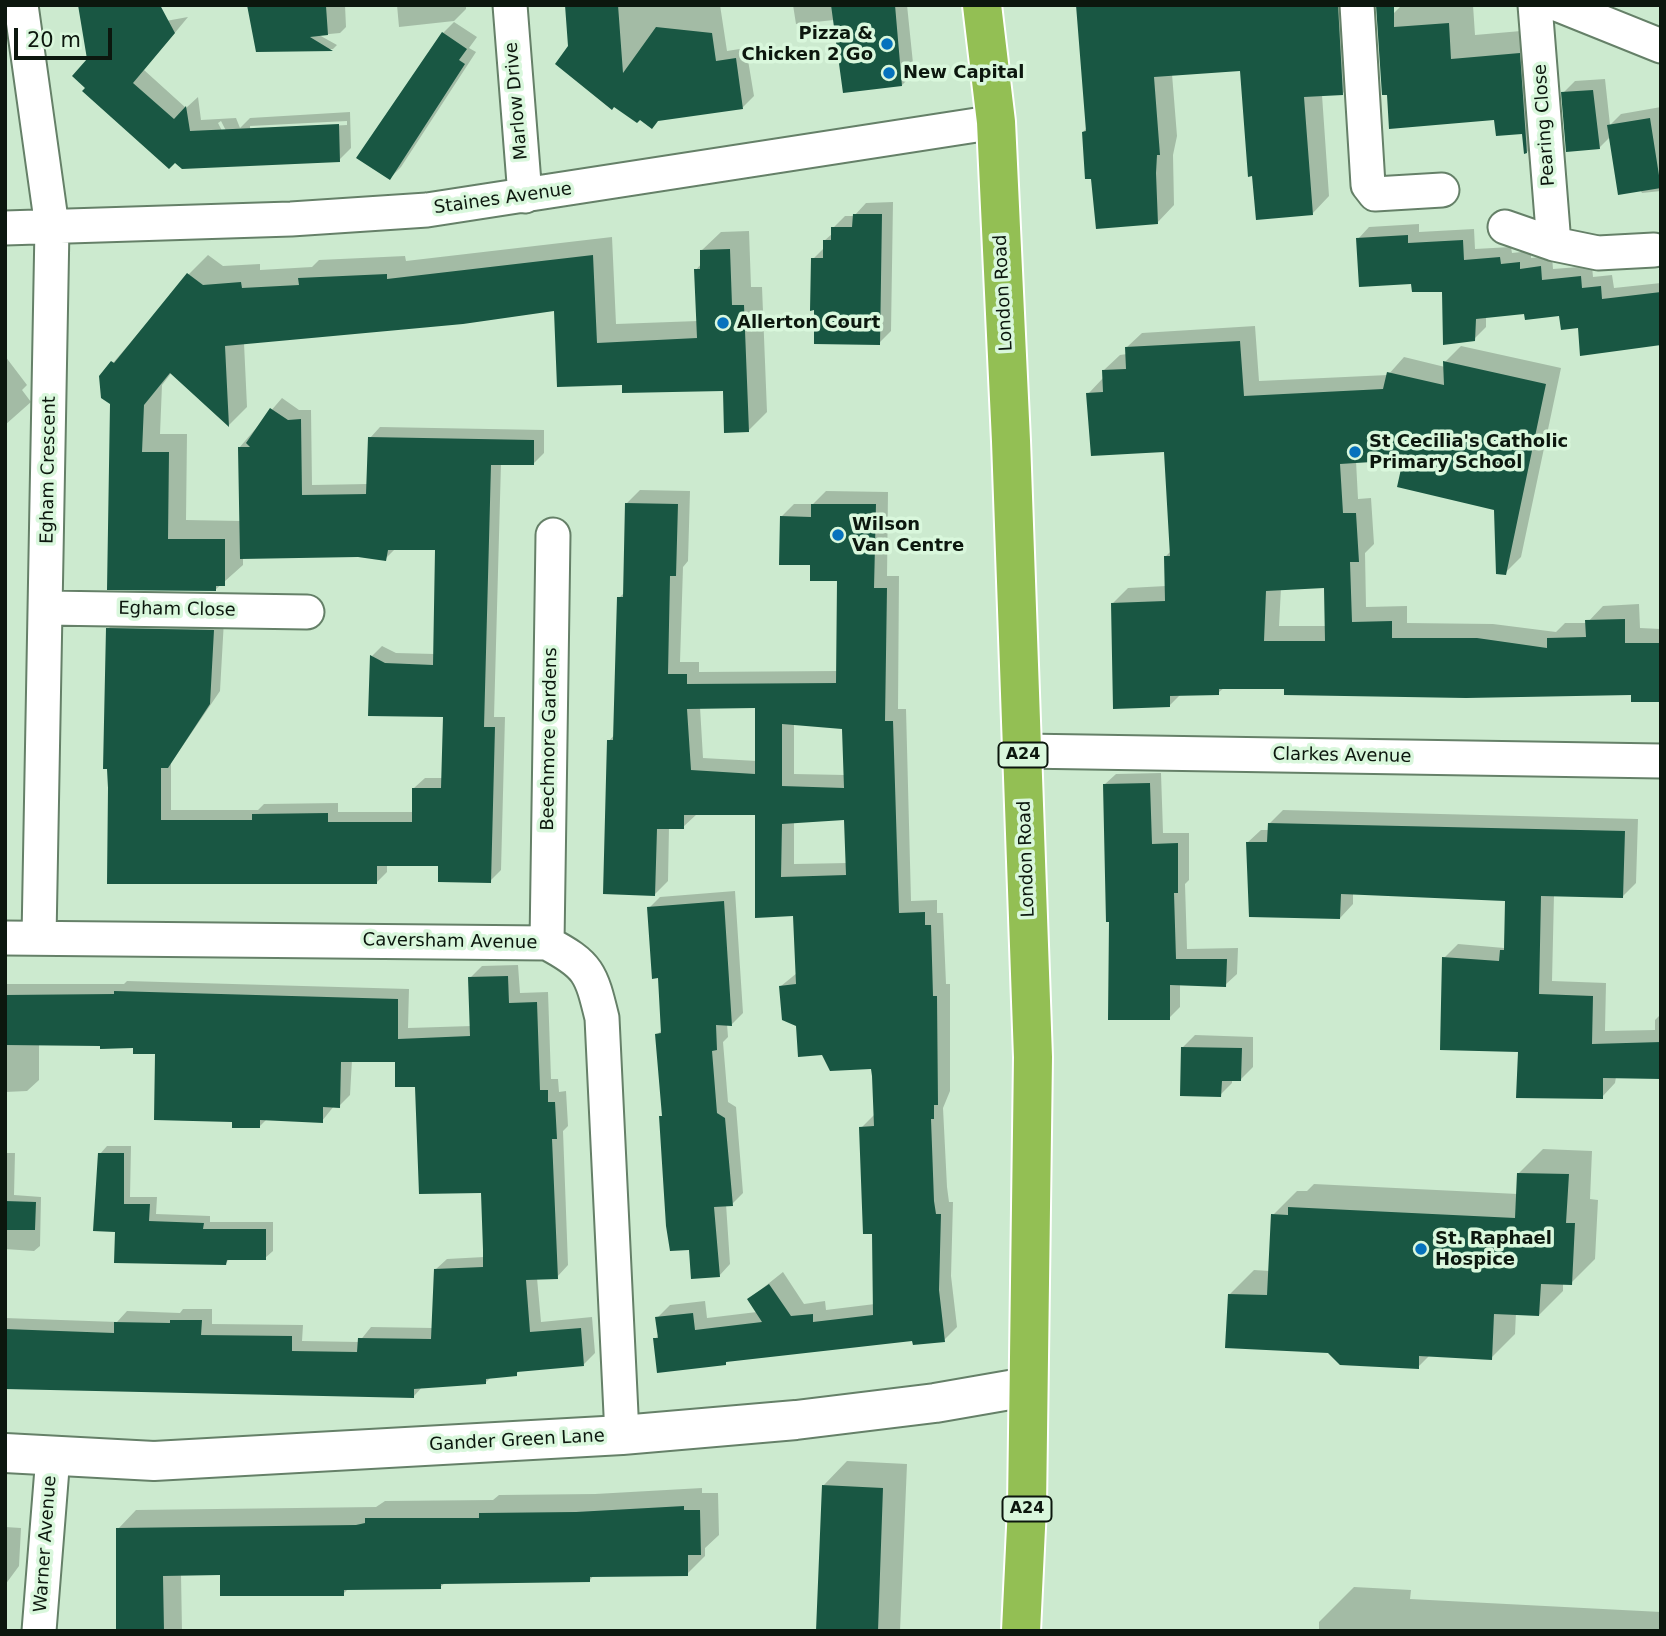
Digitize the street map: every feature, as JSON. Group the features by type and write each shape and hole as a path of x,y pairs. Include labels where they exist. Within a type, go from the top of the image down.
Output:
{"highway":[{"name":"London Road","path":"982,5 996,122 1023,751 1033,1057 1027,1507 1021,1631"}],"street":[{"name":"Egham Crescent","path":"22,5 52,227 39,938"},
{"name":"Marlow Drive","path":"509,5 525,196"},
{"path":"1357,5 1368,185 1375,194 1441,190"},
{"name":"Pearing Close","path":"1535,5 1554,244"},
{"path":"1559,5 1661,46"},
{"name":"Staines Avenue","path":"5,228 389,214 525,196 996,122"},
{"path":"1505,227 1554,244 1598,253 1654,250"},
{"name":"Beechmore Gardens","path":"547,943 553,535"},
{"name":"Egham Close","path":"47,608 307,611"},
{"name":"Clarkes Avenue","path":"1023,751 1661,761"},
{"name":"Caversham Avenue","path":"5,938 547,943 574,958 592,978 602,1017 622,1435"},
{"name":"Gander Green Lane","path":"5,1454 154,1461 622,1435 810,1418 935,1403 1027,1387"},
{"name":"Warner Avenue","path":"39,1631 52,1456"}],"building":[{"path":"78,5 160,5 175,33 133,83 174,119 186,106 190,131 339,124 340,162 182,169 175,163 169,169 82,91 85,88 72,76 87,59"},
{"path":"247,5 326,6 328,35 310,37 333,51 256,52"},
{"path":"565,5 618,5 623,73 656,27 712,33 716,61 736,58 743,109 658,121 652,129 640,120 637,123 614,107 612,110 555,64 568,46"},
{"path":"831,5 895,5 902,86 843,93"},
{"path":"1076,5 1338,5 1343,95 1304,97 1313,215 1256,220 1252,176 1248,177 1240,71 1154,77 1160,155 1157,155 1156,173 1158,224 1096,229 1091,179 1085,179 1082,132 1086,131"},
{"path":"1376,5 1394,5 1394,27 1449,23 1451,59 1520,53 1527,153 1524,154 1522,134 1496,136 1494,120 1389,129 1387,95 1382,95"},
{"path":"442,32 467,49 459,60 465,64 390,180 356,158"},
{"path":"1593,90 1600,149 1566,152 1561,92"},
{"path":"1650,118 1661,188 1618,195 1607,125"},
{"path":"853,214 882,214 880,345 814,344 814,310 810,311 811,258 823,258 823,240 831,240 831,227 852,227"},
{"path":"1408,235 1408,243 1463,240 1464,260 1500,257 1501,264 1520,262 1520,269 1541,266 1542,280 1581,276 1582,288 1601,286 1602,299 1661,292 1661,345 1580,356 1578,328 1561,330 1559,316 1525,320 1524,314 1476,319 1475,341 1443,345 1442,292 1412,292 1411,284 1359,287 1356,238"},
{"path":"730,249 732,305 744,305 749,432 724,433 723,391 622,393 622,385 557,387 554,311 463,324 225,346 229,427 170,373 144,405 142,452 169,452 168,539 225,539 225,586 216,586 216,591 107,590 110,404 101,398 99,376 111,361 114,363 187,273 203,285 241,282 242,288 299,285 298,278 387,274 387,279 593,255 597,343 697,338 694,269 700,269 700,250"},
{"path":"1240,341 1244,396 1383,389 1387,372 1444,385 1443,361 1546,384 1506,575 1496,574 1494,510 1397,487 1403,460 1340,464 1343,513 1356,513 1359,562 1350,562 1352,622 1392,621 1392,638 1477,638 1547,648 1547,638 1586,637 1585,620 1625,619 1625,643 1661,643 1661,702 1631,702 1631,695 1466,698 1284,695 1284,689 1219,689 1219,695 1170,696 1170,707 1113,709 1111,603 1165,601 1164,556 1170,556 1164,452 1091,456 1086,393 1103,392 1102,370 1126,369 1125,347","holes":["1324,588 1325,641 1264,641 1266,591"]},
{"path":"270,408 288,420 301,419 302,495 366,494 368,437 534,440 534,465 491,465 484,727 495,727 491,883 438,882 438,866 377,866 377,884 107,884 108,788 107,769 103,769 106,628 214,630 210,704 168,768 161,768 161,820 252,820 252,814 328,813 328,822 412,822 412,788 441,788 443,717 368,716 370,655 385,663 433,665 435,550 388,550 386,561 358,557 240,559 238,447 250,447 246,443"},
{"path":"625,503 678,504 676,576 670,576 668,674 687,674 687,684 836,683 837,581 810,581 810,565 779,565 780,516 811,517 811,504 876,504 874,588 887,588 885,721 893,721 899,913 925,912 925,925 931,925 933,996 937,996 938,1105 934,1105 934,1119 931,1119 934,1201 936,1214 941,1214 939,1290 945,1342 913,1345 912,1341 726,1362 726,1365 657,1373 653,1338 658,1338 655,1317 693,1313 695,1330 762,1322 747,1299 769,1284 791,1316 813,1314 813,1322 873,1315 872,1234 863,1234 859,1127 874,1126 872,1076 871,1069 830,1071 822,1055 798,1057 796,1026 782,1020 779,986 796,984 793,916 755,918 755,815 684,815 684,829 657,829 655,896 603,894 607,740 613,740 617,597 623,597","holes":["755,708 755,774 691,770 687,709","782,724 842,729 844,788 782,786","844,820 846,875 781,877 782,824"]},
{"path":"1150,783 1152,844 1178,843 1178,893 1174,893 1176,959 1227,959 1226,987 1170,985 1170,1020 1108,1020 1109,922 1106,922 1103,784"},
{"path":"1268,823 1625,831 1623,898 1541,896 1539,994 1593,996 1592,1044 1661,1042 1661,1079 1603,1078 1603,1099 1516,1098 1518,1052 1440,1050 1442,957 1499,961 1500,950 1504,950 1505,901 1341,894 1340,919 1249,917 1246,842 1267,842"},
{"path":"724,901 732,1026 716,1025 717,1050 712,1051 717,1113 725,1118 733,1206 714,1207 720,1277 691,1279 689,1250 670,1251 666,1226 659,1116 662,1116 655,1034 661,1033 658,978 652,979 647,907"},
{"path":"508,976 509,1003 537,1002 540,1090 548,1090 548,1102 555,1102 557,1139 552,1139 558,1279 526,1280 530,1332 581,1328 584,1366 517,1372 517,1376 486,1379 486,1384 414,1389 414,1398 5,1389 5,1329 114,1333 114,1322 170,1323 170,1320 202,1320 201,1335 292,1336 292,1351 357,1352 358,1338 431,1339 434,1269 483,1267 483,1250 481,1193 419,1194 415,1087 395,1087 395,1062 341,1062 340,1108 323,1107 323,1123 260,1120 260,1128 232,1128 232,1122 154,1120 155,1054 133,1054 133,1048 100,1049 100,1046 5,1045 5,995 114,994 114,991 398,999 398,1039 470,1036 468,977"},
{"path":"1181,1047 1242,1048 1241,1081 1222,1081 1221,1097 1180,1096"},
{"path":"98,1153 124,1153 124,1204 150,1204 149,1221 204,1223 203,1229 266,1229 266,1260 227,1260 226,1265 114,1263 115,1232 93,1231"},
{"name":"St. Raphael Hospice","path":"1517,1173 1569,1174 1566,1223 1575,1223 1572,1285 1541,1284 1539,1316 1494,1314 1492,1360 1419,1356 1419,1369 1340,1365 1328,1353 1225,1348 1228,1294 1267,1295 1271,1214 1288,1215 1288,1207 1515,1218"},
{"path":"5,1201 36,1202 35,1230 5,1230"},
{"path":"822,1485 883,1488 878,1631 816,1631"},
{"path":"684,1506 684,1510 700,1510 701,1555 688,1555 688,1576 590,1577 590,1582 441,1584 441,1589 344,1590 344,1596 220,1596 220,1575 163,1576 164,1631 116,1631 116,1528 356,1525 365,1523 365,1518 479,1518 479,1513 576,1512"}],"place":[{"name":"Pizza & Chicken 2 Go","path":"887,44"},
{"name":"New Capital","path":"889,73"},
{"name":"Allerton Court","path":"723,323"},
{"name":"St Cecilia's Catholic Primary School","path":"1355,452"},
{"name":"Wilson Van Centre","path":"838,535"},
{"name":"St. Raphael Hospice","path":"1421,1249"}]}
